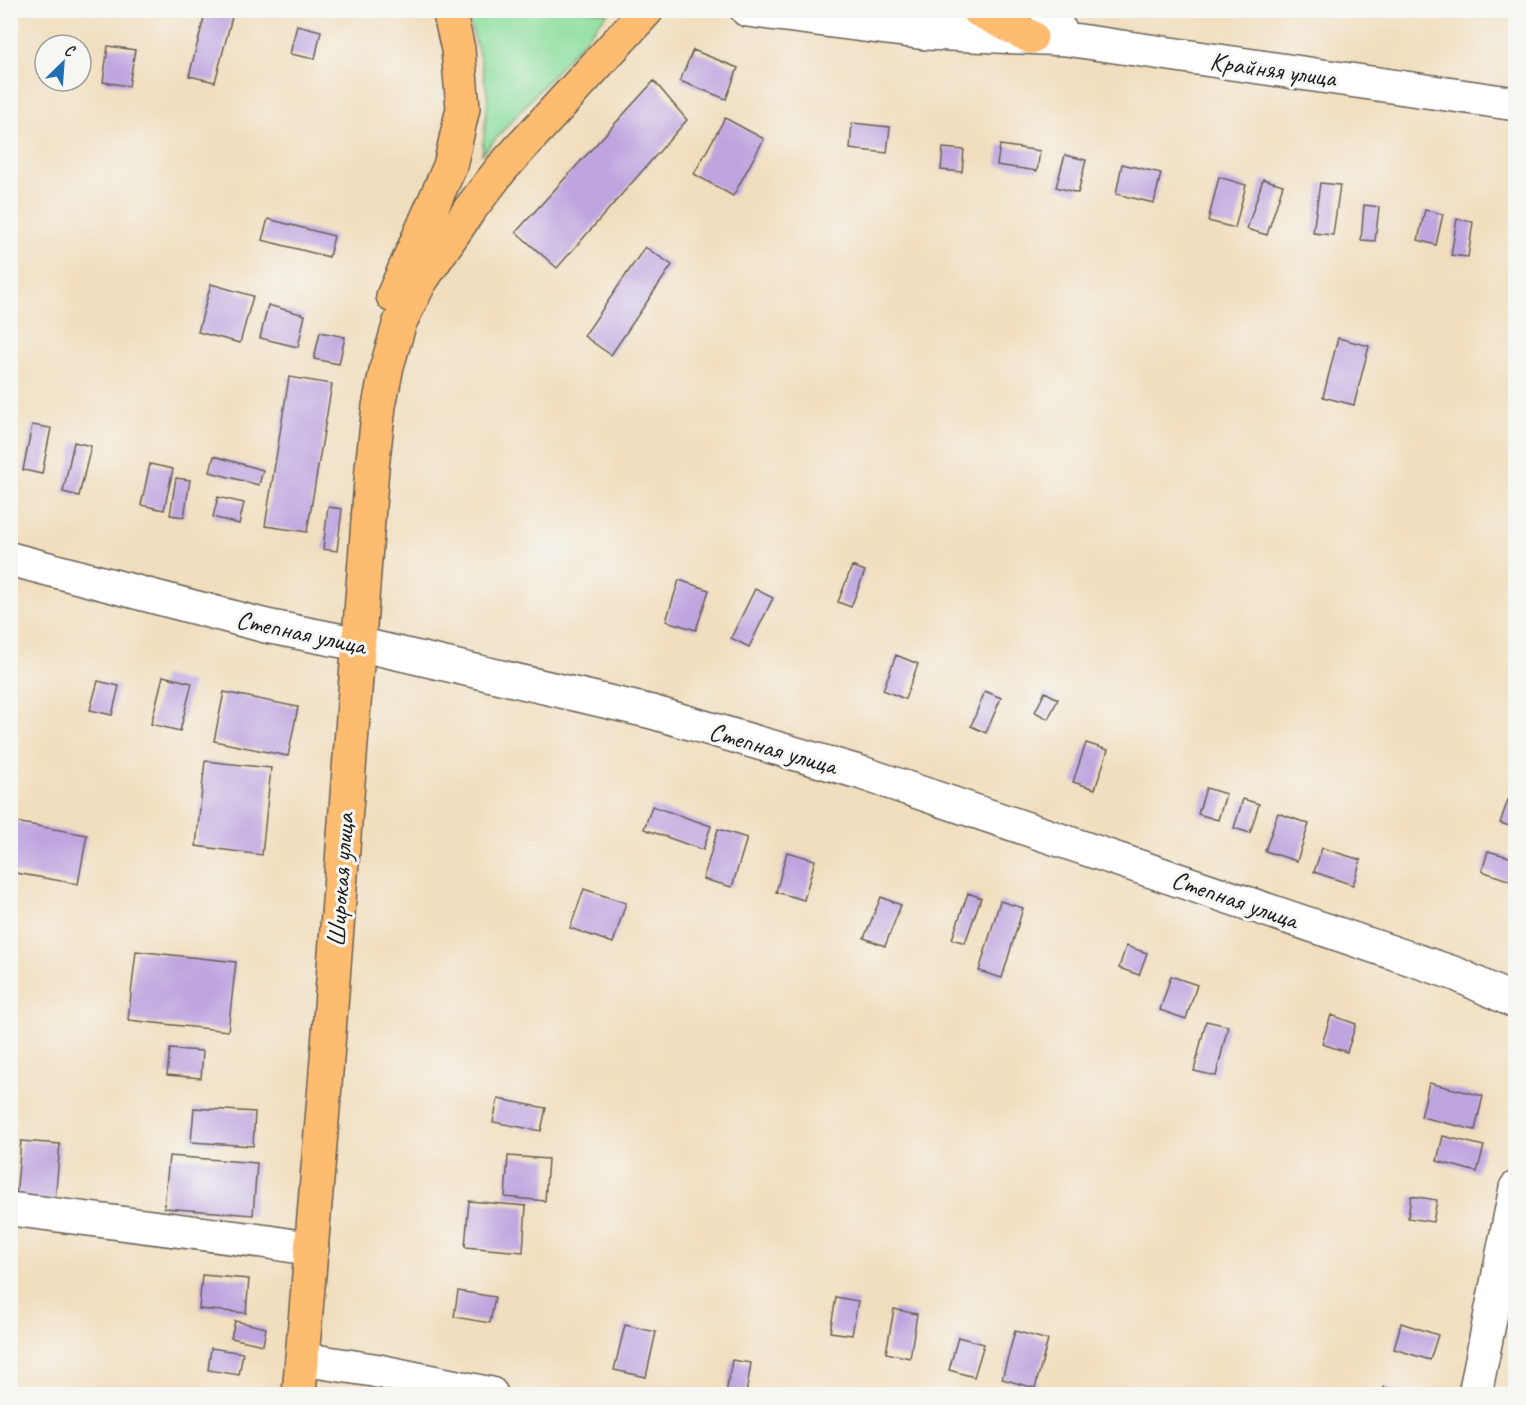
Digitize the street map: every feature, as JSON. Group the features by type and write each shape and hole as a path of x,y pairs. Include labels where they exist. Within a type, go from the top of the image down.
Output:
{"main road":[{"path":"431,10 458,49"},
{"path":"387,366 390,303 450,166 463,108 458,49 449,10"},
{"path":"387,366 400,322 420,282 470,208 502,168 647,10"},
{"path":"978,10 1038,24"},
{"name":"Широкая улица","path":"299,1395 372,468 379,406 387,366"}],"street":[{"path":"747,10 927,33 1038,24"},
{"path":"926,10 939,16 1038,24"},
{"name":"Крайняя улица","path":"1038,24 1066,39 1515,104"},
{"name":"Степная улица","path":"10,559 266,626 358,644 652,712 862,773 1456,974 1515,1002"},
{"path":"1475,1395 1515,1188"},
{"path":"10,1209 312,1249"},
{"path":"302,1359 373,1370 491,1395"}],"green space":[{"path":"585,10 608,13 482,154 488,97 481,61 471,27 463,11"}],"building":[{"path":"206,10 232,17 215,82 189,76"},
{"path":"297,25 321,31 315,59 290,54"},
{"path":"108,46 135,50 129,86 103,82"},
{"path":"693,50 738,68 726,99 680,81"},
{"path":"654,81 687,120 557,268 516,232"},
{"path":"725,118 764,139 733,196 694,174"},
{"path":"852,123 890,127 887,153 850,149"},
{"path":"1000,145 1040,151 1037,171 997,165"},
{"path":"943,148 964,150 962,172 941,170"},
{"path":"1065,155 1086,160 1078,193 1056,187"},
{"path":"1122,164 1161,173 1154,203 1116,194"},
{"path":"1219,177 1246,185 1235,228 1208,221"},
{"path":"1263,179 1283,185 1267,235 1247,229"},
{"path":"1320,183 1340,185 1333,235 1313,233"},
{"path":"1364,205 1379,207 1375,241 1361,240"},
{"path":"1425,210 1443,214 1436,245 1418,240"},
{"path":"268,219 334,236 329,257 262,240"},
{"path":"1457,219 1473,222 1468,257 1451,255"},
{"path":"645,247 672,265 611,355 584,336"},
{"path":"211,284 253,296 240,343 198,332"},
{"path":"268,305 305,315 298,347 260,338"},
{"path":"320,332 345,337 339,364 314,359"},
{"path":"1338,338 1369,346 1354,405 1323,397"},
{"path":"289,377 332,384 307,532 265,526"},
{"path":"32,425 51,428 42,474 23,470"},
{"path":"74,442 91,446 79,496 63,492"},
{"path":"214,456 263,470 259,485 210,472"},
{"path":"150,464 173,469 164,510 141,505"},
{"path":"176,478 190,480 184,517 170,515"},
{"path":"218,497 244,503 239,524 213,517"},
{"path":"328,507 342,509 337,551 323,549"},
{"path":"852,566 865,571 851,607 838,602"},
{"path":"679,580 709,590 696,630 666,621"},
{"path":"755,589 773,598 749,647 731,638"},
{"path":"896,655 918,664 905,699 883,690"},
{"path":"163,676 192,683 180,731 151,724"},
{"path":"98,681 119,686 112,715 90,710"},
{"path":"985,691 1001,698 986,733 971,726"},
{"path":"224,692 298,707 288,756 214,741"},
{"path":"1045,692 1058,699 1048,719 1035,712"},
{"path":"1086,743 1108,750 1095,789 1073,782"},
{"path":"205,761 271,768 262,855 196,846"},
{"path":"1206,788 1226,794 1218,820 1198,814"},
{"path":"1243,799 1259,804 1250,833 1234,828"},
{"path":"1508,800 1516,802 1516,828 1500,823"},
{"path":"652,806 711,826 703,850 644,829"},
{"path":"1278,813 1309,824 1297,861 1265,851"},
{"path":"10,821 87,835 78,884 10,872"},
{"path":"718,829 747,838 732,887 703,879"},
{"path":"1322,848 1361,860 1353,885 1314,872"},
{"path":"1488,851 1516,859 1516,883 1482,871"},
{"path":"787,852 815,860 804,900 776,892"},
{"path":"584,889 626,903 613,943 570,928"},
{"path":"968,893 981,898 965,943 952,939"},
{"path":"881,897 901,905 885,946 864,938"},
{"path":"1000,901 1023,908 1002,978 979,971"},
{"path":"1126,946 1147,953 1139,975 1119,968"},
{"path":"136,951 236,962 228,1031 128,1020"},
{"path":"1171,976 1197,985 1186,1019 1160,1010"},
{"path":"1331,1015 1356,1024 1347,1052 1322,1044"},
{"path":"1206,1021 1228,1026 1216,1076 1194,1071"},
{"path":"170,1049 203,1051 201,1078 167,1075"},
{"path":"1429,1083 1483,1096 1475,1130 1421,1117"},
{"path":"498,1099 546,1108 541,1131 493,1122"},
{"path":"194,1108 255,1112 253,1146 191,1142"},
{"path":"1443,1136 1484,1146 1477,1172 1437,1161"},
{"path":"21,1141 60,1144 55,1202 16,1198"},
{"path":"169,1156 257,1163 253,1215 164,1208"},
{"path":"508,1156 548,1159 545,1201 505,1197"},
{"path":"1411,1196 1437,1200 1433,1222 1408,1218"},
{"path":"469,1201 526,1206 523,1252 465,1247"},
{"path":"202,1275 249,1279 246,1313 199,1309"},
{"path":"458,1291 495,1297 490,1323 454,1317"},
{"path":"836,1297 858,1301 852,1335 830,1332"},
{"path":"894,1309 917,1314 910,1358 886,1353"},
{"path":"235,1321 266,1328 263,1345 231,1338"},
{"path":"1401,1323 1438,1335 1430,1360 1394,1349"},
{"path":"625,1325 656,1332 646,1377 614,1370"},
{"path":"1015,1331 1048,1340 1035,1388 1002,1379"},
{"path":"958,1337 984,1344 974,1377 949,1370"},
{"path":"211,1348 243,1353 239,1375 208,1370"},
{"path":"732,1360 751,1363 746,1394 726,1394"},
{"path":"1384,1387 1408,1394 1382,1394"}]}
